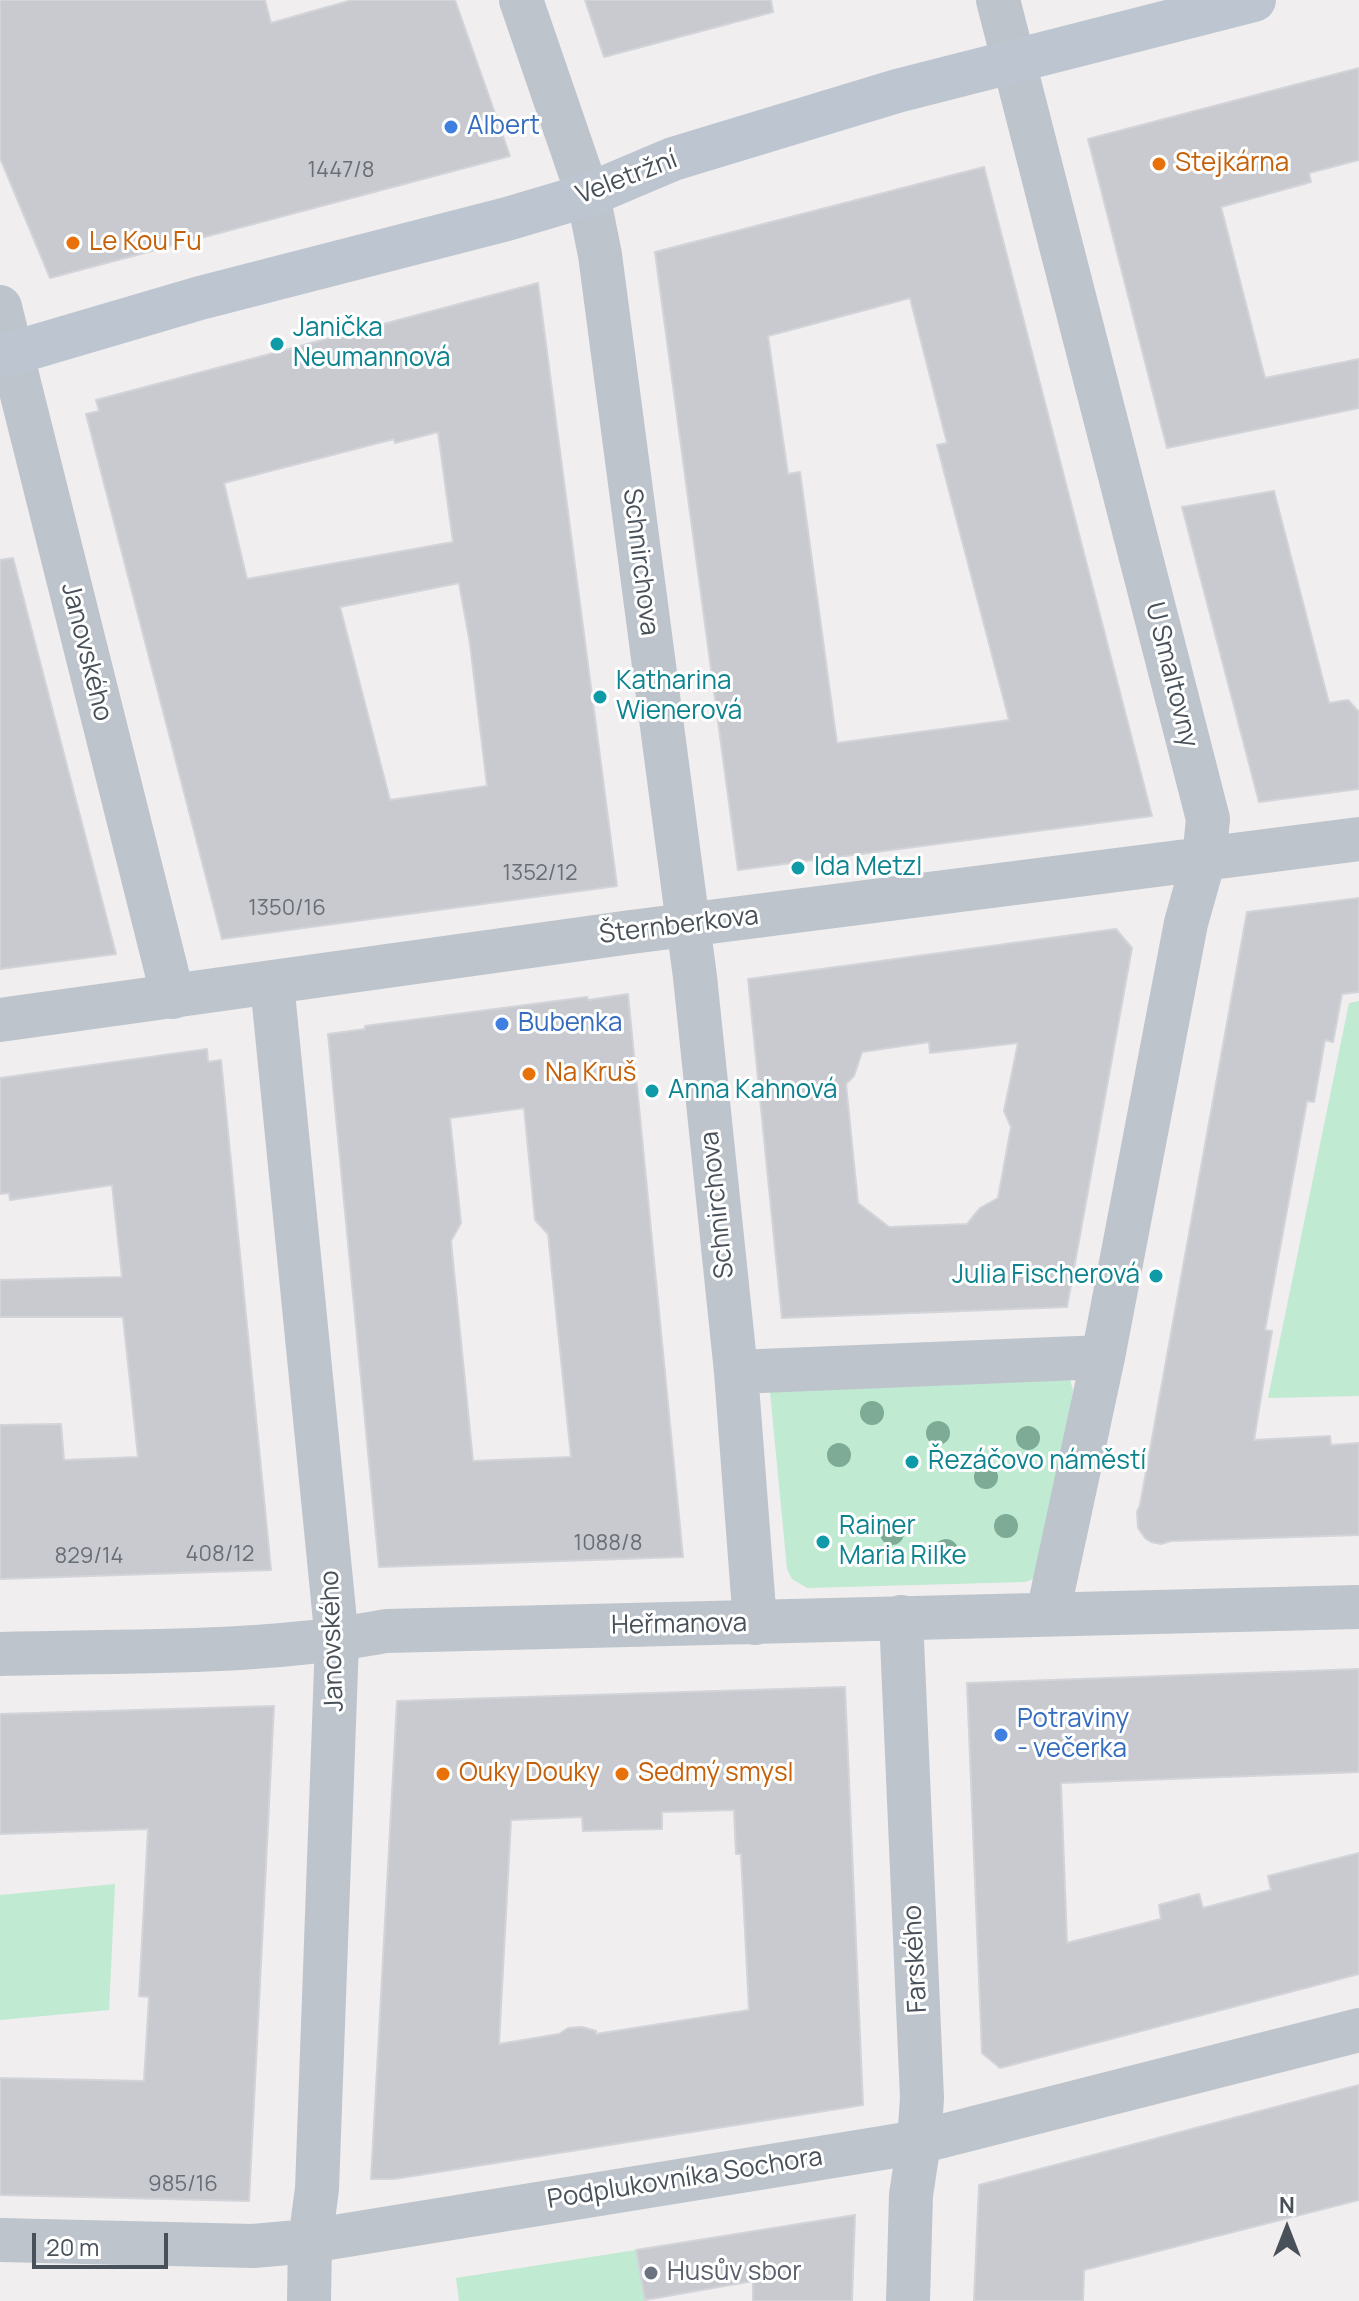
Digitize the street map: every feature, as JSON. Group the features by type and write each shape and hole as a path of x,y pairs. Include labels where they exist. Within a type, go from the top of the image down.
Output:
{"main road":[{"name":"Veletržní","path":"5,356 200,298 507,219 588,195 673,159 775,126 1015,59 1254,0"}],"street":[{"name":"Schnirchova","path":"521,0 588,195 600,255 688,925 736,1372"},
{"name":"U Smaltovny","path":"998,0 1208,819 1204,859 1186,923 1103,1357"},
{"name":"Janovského","path":"0,307 5,356 173,997"},
{"name":"Šternberkova","path":"0,1020 688,925 1359,839"},
{"name":"Janovského","path":"272,983 337,1641 317,2189 310,2241 309,2301"},
{"path":"755,1623 736,1372 1103,1357 1048,1613"},
{"name":"Heřmanova","path":"0,1654 286,1646 337,1641 386,1631 1359,1607"},
{"name":"Farského","path":"901,1617 922,2098 911,2195 908,2301"},
{"name":"Podplukovníka Sochora","path":"0,2240 253,2246 310,2241 919,2142 1359,2030"}],"green space":[{"path":"1359,1001 1359,1396 1268,1398 1349,1003"},
{"path":"1069,1376 1073,1390 1045,1567 1036,1578 1025,1582 807,1588 792,1579 787,1569 770,1392"},
{"path":"115,1884 109,2010 0,2020 0,1895"},
{"path":"636,2250 645,2301 459,2301 456,2278"}],"building":[{"path":"0,0 265,0 271,23 352,0 455,0 510,156 50,278 0,158"},
{"path":"585,0 771,0 773,12 604,57"},
{"path":"1359,68 1359,160 1309,173 1311,182 1221,207 1265,378 1359,359 1359,408 1167,448 1088,139"},
{"path":"984,167 1152,816 738,870 655,252","holes":["910,298 947,443 937,445 1009,720 837,743 800,472 788,474 768,336"]},
{"path":"538,283 617,886 222,939 86,414 99,411 96,400","holes":["438,432 453,542 247,579 224,483 394,439 395,443","459,583 470,644 487,786 390,800 340,607"]},
{"path":"1274,491 1329,703 1348,700 1359,712 1359,789 1259,802 1182,507"},
{"path":"13,558 116,954 0,969 0,560"},
{"path":"1359,898 1359,992 1342,994 1333,1042 1325,1040 1314,1102 1307,1101 1265,1330 1272,1331 1254,1440 1330,1436 1331,1445 1359,1443 1359,1535 1151,1542 1138,1528 1137,1512 1247,912"},
{"path":"1116,929 1132,948 1067,1307 782,1318 748,979","holes":["929,1042 930,1053 1018,1043 1004,1111 1011,1127 998,1198 980,1208 967,1224 889,1227 858,1203 846,1084 854,1076 862,1052"]},
{"path":"628,994 683,1557 379,1567 328,1034 365,1029 365,1026 587,997 588,1000","holes":["524,1108 535,1220 548,1234 571,1457 473,1461 451,1241 461,1223 450,1118"]},
{"path":"207,1049 208,1062 221,1060 271,1570 0,1579 0,1425 61,1424 64,1460 138,1457 123,1317 0,1317 0,1280 122,1277 112,1185 10,1200 9,1193 0,1194 0,1078"},
{"path":"1359,1669 1359,1772 1061,1783 1067,1943 1161,1919 1159,1905 1199,1894 1203,1908 1271,1890 1268,1876 1359,1853 1359,1974 1000,2068 982,2053 967,1683"},
{"path":"845,1687 863,2105 394,2179 371,2179 397,1701","holes":["734,1810 736,1854 741,1854 749,2010 596,2034 596,2031 582,2027 568,2028 559,2034 499,2044 511,1820 582,1817 583,1831 662,1829 662,1812"]},
{"path":"274,1706 249,2201 0,2195 0,2078 144,2081 149,1997 139,1996 148,1829 0,1834 0,1714"},
{"path":"1359,2085 1359,2200 1084,2270 1083,2301 974,2301 979,2185"},
{"path":"855,2215 852,2301 753,2301 753,2281 645,2300 636,2250"}],"place":[{"name":"Albert","path":"451,127"},
{"name":"Stejkárna","path":"1159,164"},
{"name":"Le Kou Fu","path":"73,243"},
{"name":"Janička Neumannová","path":"277,344"},
{"name":"Katharina Wienerová","path":"600,697"},
{"name":"Ida Metzl","path":"798,868"},
{"name":"Bubenka","path":"502,1024"},
{"name":"Na Kruš","path":"529,1074"},
{"name":"Anna Kahnová","path":"652,1091"},
{"name":"Julia Fischerová","path":"1156,1276"},
{"name":"Řezáčovo náměstí","path":"912,1462"},
{"name":"Rainer Maria Rilke","path":"823,1542"},
{"name":"Potraviny - večerka","path":"1001,1735"},
{"name":"Ouky Douky","path":"443,1774"},
{"name":"Sedmý smysl","path":"622,1774"},
{"name":"Husův sbor","path":"651,2273"}]}
